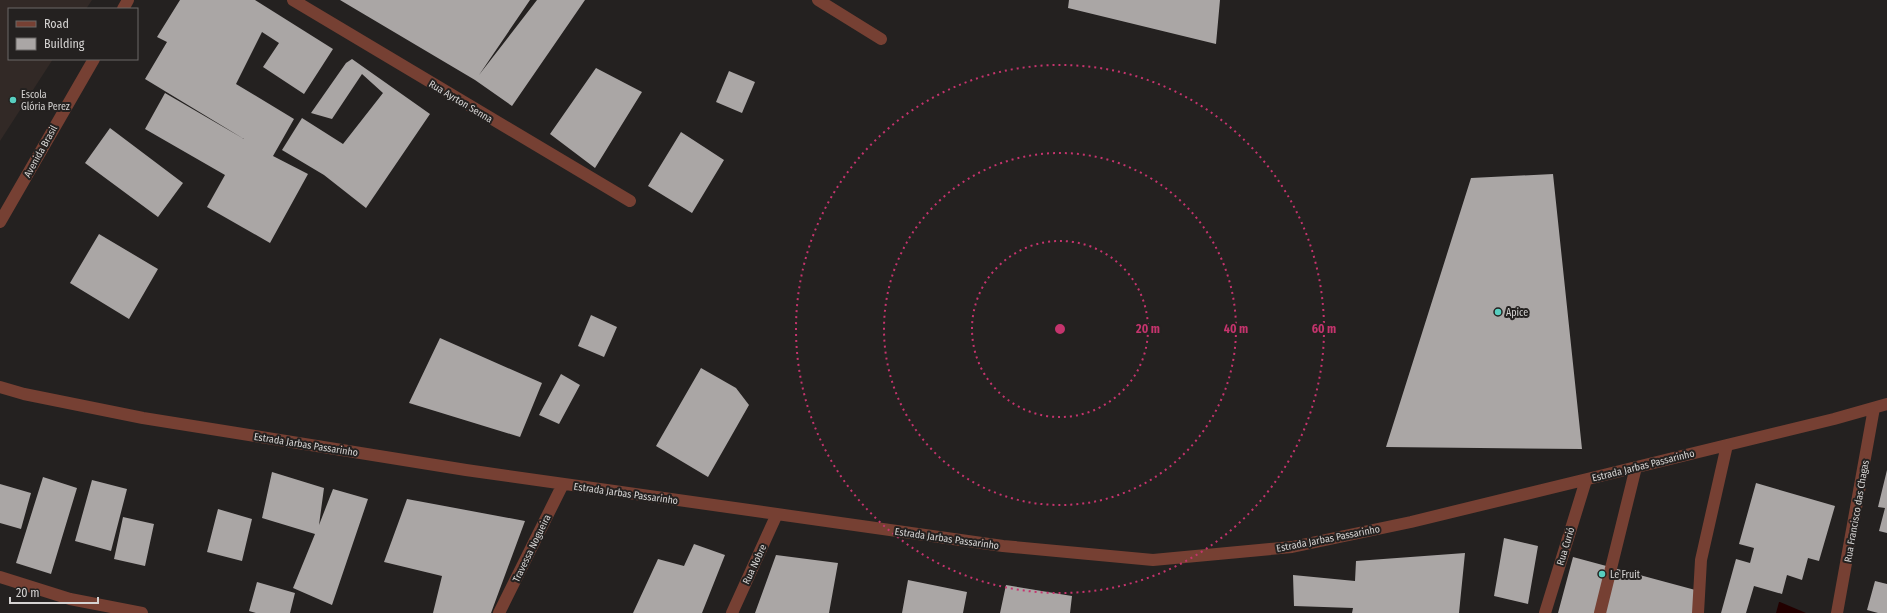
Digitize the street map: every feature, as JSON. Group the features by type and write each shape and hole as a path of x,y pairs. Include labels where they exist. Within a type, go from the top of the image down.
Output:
{"street":[{"name":"Rua Ayrton Senna","path":"293,0 630,201"},
{"path":"818,0 881,39"},
{"name":"Avenida Brasil","path":"0,222 93,60"},
{"name":"Estrada Jarbas Passarinho","path":"0,387 24,394 144,418 458,469 1003,546 1152,560 1292,547 1411,522 1586,480 1887,404"},
{"name":"Rua Francisco das Chagas","path":"1837,613 1874,408"},
{"path":"1698,613 1701,560 1727,445"},
{"path":"1600,613 1636,467"},
{"name":"Rua Curió","path":"1545,613 1586,480"},
{"name":"Travessa Nogueira","path":"499,613 563,484"},
{"name":"Rua Nobre","path":"732,613 777,514"},
{"path":"0,577 70,600 142,613"}],"shaded area":[{"name":"Escola Glória Perez","path":"0,0 92,0 87,8 8,8 8,60 52,60 0,141"},
{"path":"1780,602 1806,613 1776,613"}],"building":[{"path":"180,0 255,0 333,49 304,94 263,67 279,43 262,32 236,84 294,119 273,156 308,174 270,243 207,207 225,175 145,129 165,93 244,139 145,79 167,42 157,37"},
{"path":"340,0 530,0 479,75 537,0 585,0 512,106 475,80"},
{"path":"1069,0 1220,0 1216,44 1068,8"},
{"path":"352,59 430,114 366,208 324,175 282,150 302,118 343,144 383,93 362,74 332,119 311,113 346,63"},
{"path":"596,68 642,92 595,168 550,134"},
{"path":"729,71 755,82 742,113 716,102"},
{"path":"110,128 183,183 158,217 85,163"},
{"path":"681,132 724,160 692,213 648,186"},
{"name":"Apice","path":"1553,174 1582,449 1386,447 1471,178"},
{"path":"99,234 158,269 129,319 70,283"},
{"path":"591,315 617,327 604,357 578,346"},
{"path":"440,338 542,383 520,437 409,403"},
{"path":"701,368 736,388 749,405 708,477 656,446"},
{"path":"561,374 580,385 559,424 539,415"},
{"path":"1887,470 1887,533 1879,531 1885,508 1878,507"},
{"path":"272,472 324,488 319,525 333,489 368,499 332,605 293,588 315,534 262,518"},
{"path":"43,477 77,488 51,574 16,563"},
{"path":"92,480 127,489 111,551 75,541"},
{"path":"1756,483 1835,506 1819,561 1808,558 1802,580 1787,575 1782,594 1754,586 1746,613 1721,613 1736,559 1750,563 1754,548 1739,544"},
{"path":"0,484 31,493 21,529 0,523"},
{"path":"407,499 525,521 491,613 433,613 442,576 384,562"},
{"path":"218,509 252,519 242,561 207,552"},
{"path":"123,517 154,524 145,566 114,559"},
{"path":"1504,538 1538,546 1528,604 1494,596"},
{"path":"694,544 725,555 702,613 633,613 658,559 684,566"},
{"path":"1465,553 1459,613 1352,613 1353,608 1294,606 1293,575 1355,581 1356,561"},
{"path":"776,555 838,563 829,613 755,613"},
{"name":"Le Fruit","path":"1573,557 1699,591 1694,613 1558,613"},
{"path":"908,580 967,592 963,613 902,613"},
{"path":"1875,581 1887,584 1887,613 1878,613 1867,610"},
{"path":"257,582 295,593 290,613 256,613 249,611"},
{"path":"1006,585 1072,596 1070,613 1000,613"}],"place":[{"name":"Escola Glória Perez","path":"13,100"},
{"name":"Apice","path":"1498,312"},
{"name":"Le Fruit","path":"1602,574"}]}
